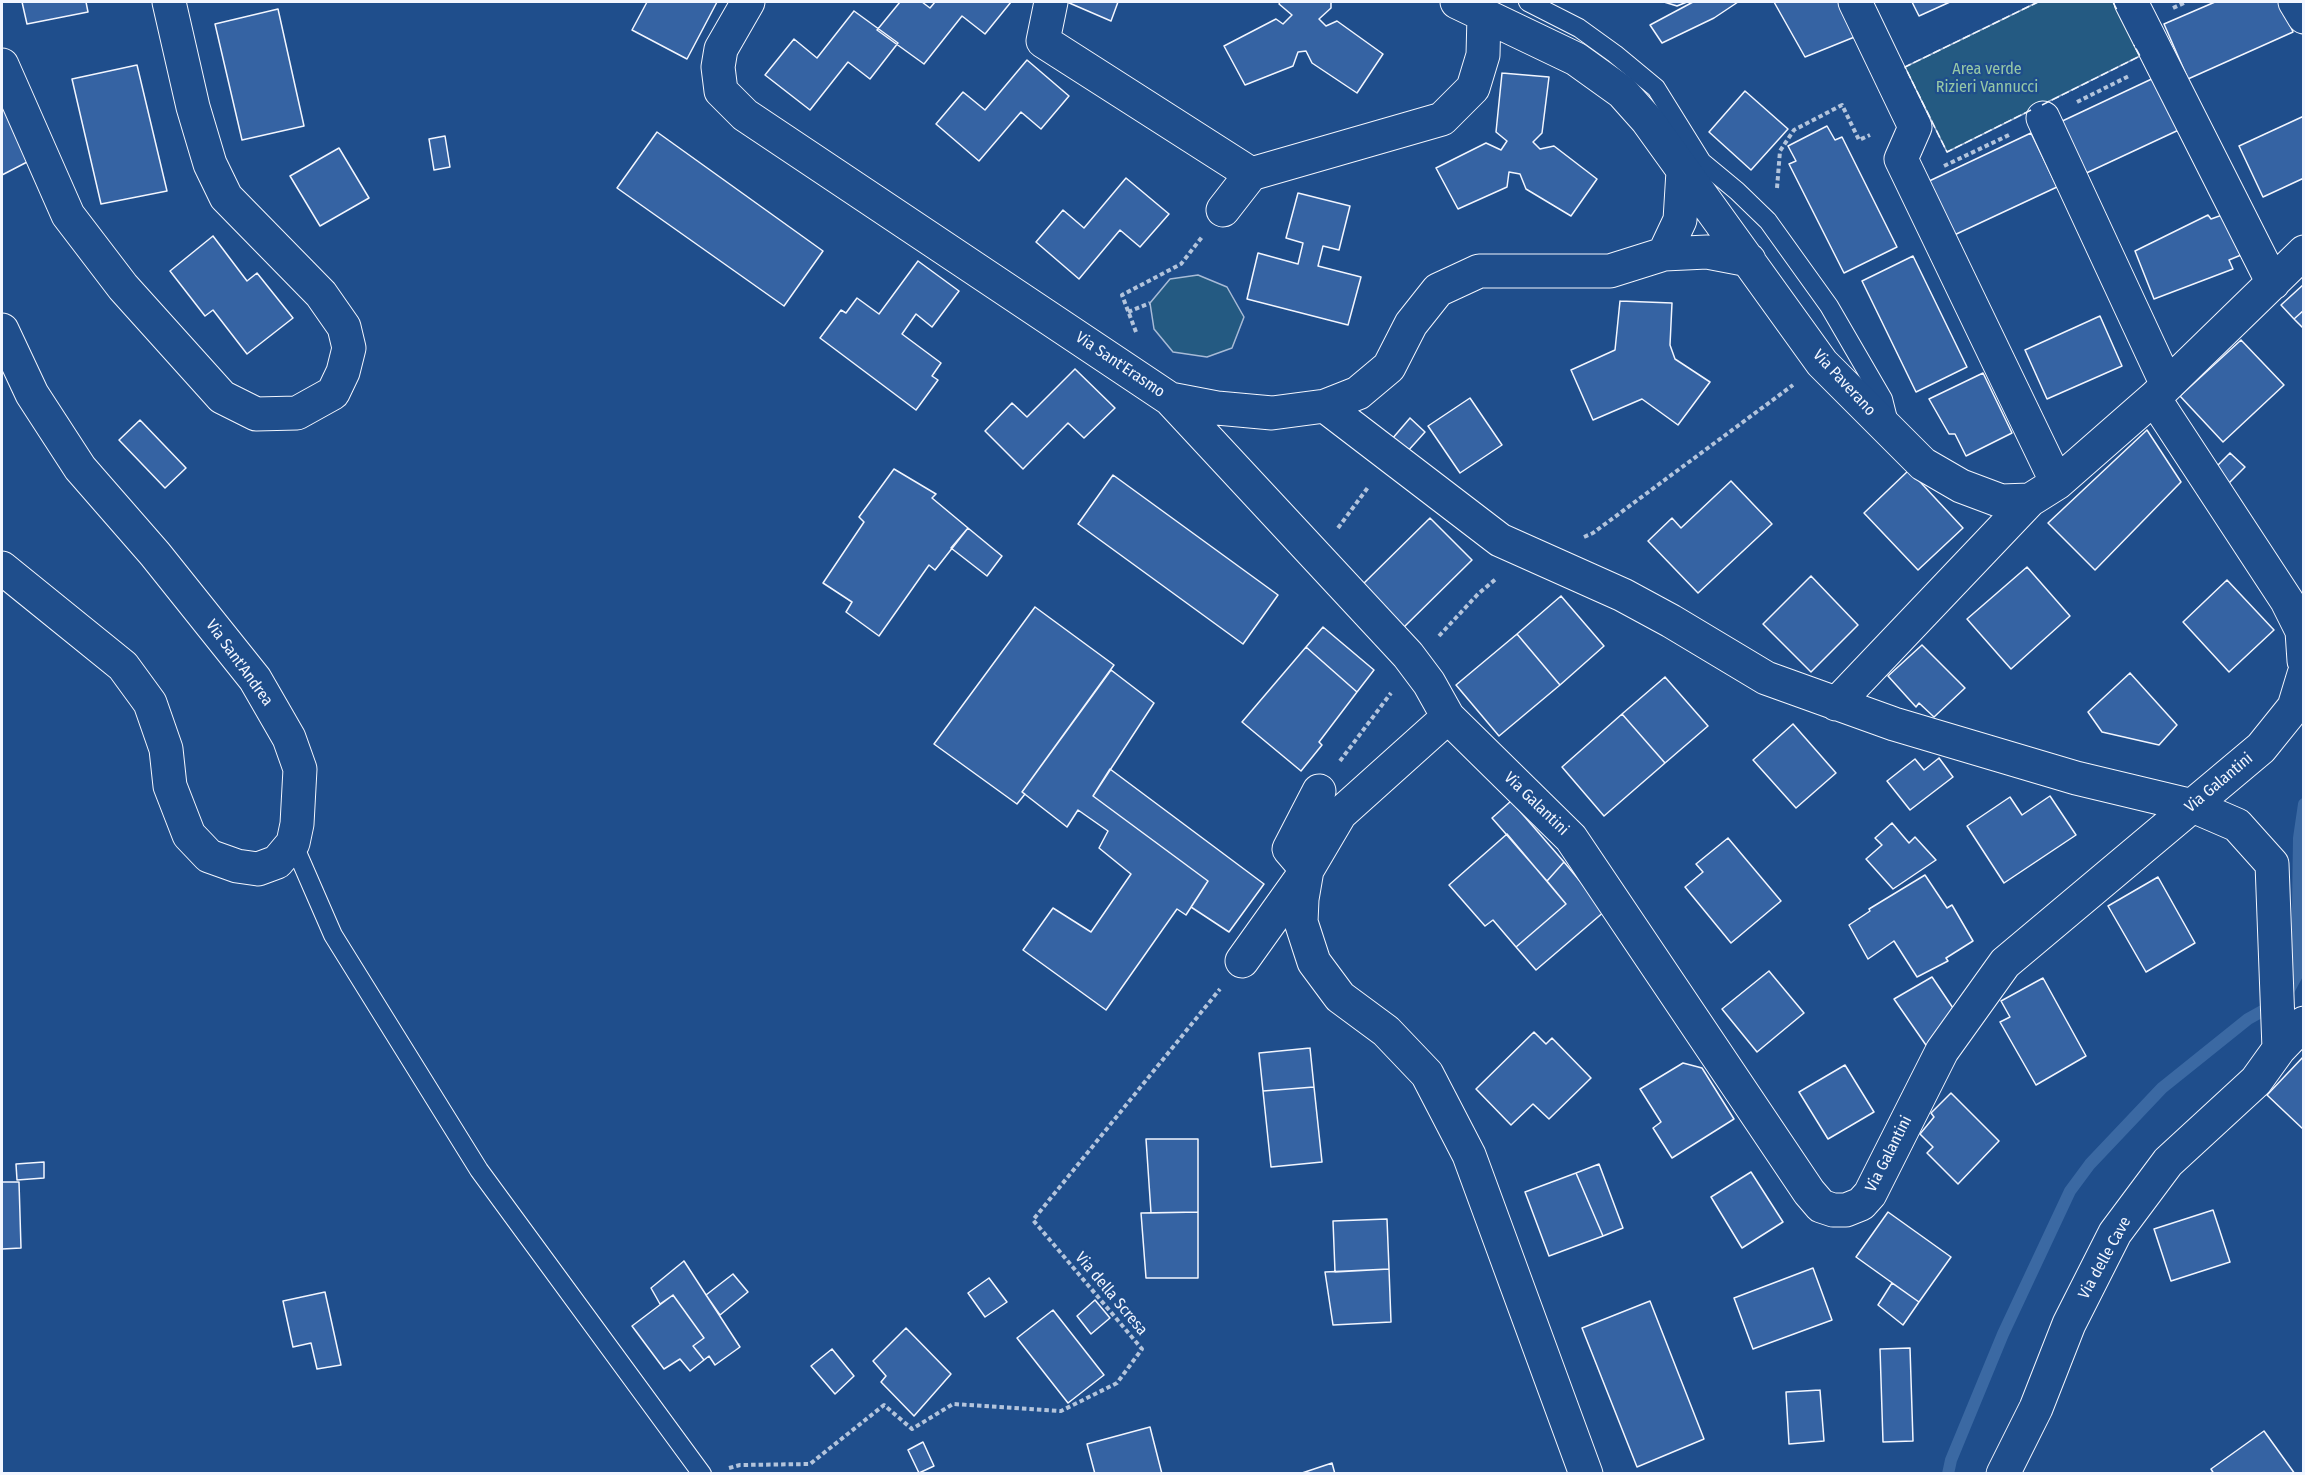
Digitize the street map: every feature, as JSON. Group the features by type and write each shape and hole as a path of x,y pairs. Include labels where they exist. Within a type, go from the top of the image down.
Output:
{"street":[{"path":"2,65 68,215 123,287 222,397 256,414 297,413 333,393 344,372 349,348 344,327 321,294 226,197 210,164 196,117 169,2"},
{"name":"Via Sant'Erasmo","path":"748,2 721,49 718,68 721,91 745,115 1164,395 1216,408 1272,414 1325,406 1358,393 1389,367 1411,324 1438,290 1479,271 1610,272 1664,255 1707,252 1749,260"},
{"path":"1051,2 1043,41 1251,174"},
{"path":"1855,2 1915,127 1901,159 2044,491"},
{"path":"2131,2 2273,282"},
{"path":"2295,2 2304,17"},
{"path":"1223,210 1251,174 1442,119 1473,88 1483,55 1470,8"},
{"name":"Via Paverano","path":"1470,8 1576,59 1622,92 1647,120 1822,363 1923,464 1961,486 2001,501 2044,491"},
{"path":"2043,118 2160,392 2287,601 2302,631 2304,661"},
{"path":"1664,255 1680,220 1683,171"},
{"path":"1836,704 2044,491 2160,392 2304,252"},
{"name":"Via Sant'Andrea","path":"2,330 32,394 80,468 155,554 255,679 290,738 300,769 297,824 293,843"},
{"name":"Via Galantini","path":"1164,395 1408,655 1429,683 1448,717 1571,838 1809,1192 1821,1206 1833,1210 1846,1210 1861,1204 1870,1194 1942,1051 2005,963 2261,748 2294,707 2304,674"},
{"name":"Via delle Cave","path":"1325,406 1500,540 1623,595 1766,678 1894,724 2076,778 2193,806 2236,825 2272,864 2276,974 2287,1034 2256,1081 2168,1162 2115,1233 2069,1324 2037,1408 2003,1473"},
{"path":"2,568 123,666 150,703 166,749 170,786 189,835 209,856 237,866 258,869 277,862 293,843"},
{"path":"1242,961 1307,870 1341,814 1448,717"},
{"path":"1307,870 1289,849 1319,791"},
{"path":"1307,870 1301,922 1314,962 1340,997 1386,1031 1427,1074 1469,1155 1586,1473"}],"lane":[{"path":"1528,2 1579,28 1656,88 1702,162 1768,221 1829,306 1883,399 1890,431"},
{"path":"293,843 333,935 479,1170 711,1472"}],"path":[{"path":"1780,151 1794,130 1842,105 1859,140 1876,131 1893,163 1901,159"},
{"path":"1164,395 1122,295 1181,264 1223,210"},
{"path":"1128,312 1150,303"},
{"path":"1438,637 1478,594 1528,552 1593,533 1822,363"},
{"path":"1316,556 1392,456"},
{"path":"1319,791 1381,704 1395,689"},
{"name":"Via della Scresa","path":"711,1472 740,1465 810,1464 884,1405 912,1429 953,1404 1061,1411 1117,1383 1142,1349 1033,1220 1242,961"}],"green space":[{"name":"Area verde Rizieri Vannucci","path":"2038,2 2113,2 2140,56 1947,152 1905,67"},
{"path":"1198,275 1227,287 1244,317 1232,348 1207,357 1173,352 1154,329 1150,303 1170,279"}],"building":[{"path":"22,2 86,2 88,12 27,24"},
{"path":"647,2 717,2 687,59 632,30"},
{"path":"900,2 922,2 930,8 935,2 1011,2 985,34 962,16 924,64 877,30"},
{"path":"1067,2 1118,2 1111,21"},
{"path":"1280,2 1331,2 1331,8 1319,19 1326,26 1337,21 1383,54 1357,93 1312,63 1306,51 1298,52 1293,66 1245,85 1224,46 1276,19 1283,24 1292,15 1279,4"},
{"path":"1664,2 1687,2 1677,6"},
{"path":"1693,2 1738,2 1714,18 1662,43 1650,25"},
{"path":"1774,2 1840,2 1857,36 1805,57"},
{"path":"1912,2 1950,2 1919,16"},
{"path":"2215,2 2280,2 2293,32 2188,79 2164,24"},
{"path":"278,9 304,126 242,140 215,24"},
{"path":"854,11 898,43 870,79 848,62 810,110 765,75 794,39 817,58"},
{"path":"1027,60 1069,96 1041,129 1021,112 979,161 936,124 963,92 985,110"},
{"path":"137,65 167,191 101,204 72,79"},
{"path":"1502,73 1549,77 1542,133 1533,142 1540,149 1554,146 1597,179 1571,216 1526,189 1520,174 1509,172 1507,187 1458,209 1436,168 1486,143 1501,150 1507,141 1496,132"},
{"path":"2158,76 2183,128 2080,176 2056,124"},
{"path":"1745,91 1788,129 1751,170 1709,132"},
{"path":"2,98 29,161 2,175"},
{"path":"2304,116 2304,178 2263,197 2239,146"},
{"path":"1827,126 1835,140 1842,137 1897,247 1844,273 1789,164 1796,161 1788,146"},
{"path":"657,132 823,251 784,306 617,188"},
{"path":"2031,133 2057,187 1950,237 1925,183"},
{"path":"445,136 450,167 434,170 429,139"},
{"path":"339,148 369,198 320,226 290,176"},
{"path":"1126,178 1169,214 1140,247 1120,230 1079,279 1036,242 1063,210 1084,228"},
{"path":"1298,193 1350,206 1339,250 1323,246 1318,266 1361,277 1348,325 1247,299 1258,253 1298,264 1303,243 1286,238"},
{"path":"2225,214 2241,255 2229,260 2233,269 2154,299 2135,251 2208,215 2211,219"},
{"path":"213,236 247,281 257,273 293,318 247,354 213,310 205,316 170,271"},
{"path":"1913,256 1967,367 1916,392 1862,281"},
{"path":"918,261 959,291 932,327 916,314 902,334 941,363 932,376 938,380 916,410 820,338 841,310 846,313 857,298 879,314"},
{"path":"2304,284 2304,310 2294,319 2281,305"},
{"path":"1620,301 1672,303 1670,345 1675,359 1710,382 1678,425 1642,399 1593,420 1571,370 1615,350"},
{"path":"2304,310 2304,329 2294,319"},
{"path":"2100,316 2122,366 2047,399 2025,350"},
{"path":"2241,340 2284,385 2223,442 2180,396"},
{"path":"1075,369 1115,408 1084,438 1068,423 1023,469 985,431 1012,403 1027,417"},
{"path":"1983,373 2012,433 1966,456 1955,434 1949,434 1929,399"},
{"path":"1470,398 1502,445 1460,473 1428,426"},
{"path":"1410,418 1425,432 1407,452 1392,439"},
{"path":"140,420 186,468 165,488 119,440"},
{"path":"2147,430 2181,482 2095,570 2048,523"},
{"path":"2230,453 2245,467 2226,486 2214,469"},
{"path":"894,469 936,494 932,498 968,528 935,570 929,565 879,636 846,612 852,602 823,583 864,522 859,517"},
{"path":"1909,470 1963,528 1918,570 1864,513"},
{"path":"1113,475 1278,595 1243,644 1078,524"},
{"path":"1731,481 1772,524 1698,593 1648,541 1672,518 1681,528"},
{"path":"1430,518 1472,560 1401,630 1360,587"},
{"path":"968,528 1002,556 987,576 951,548"},
{"path":"2027,567 2070,616 2011,669 1967,619"},
{"path":"1811,576 1858,625 1811,672 1763,624"},
{"path":"2227,580 2274,630 2229,672 2183,622"},
{"path":"1561,596 1604,646 1560,685 1517,634"},
{"path":"1035,607 1114,665 1022,792 1025,794 1017,804 934,744"},
{"path":"1323,627 1374,670 1357,692 1306,647"},
{"path":"1517,634 1560,685 1499,736 1456,685"},
{"path":"1922,645 1965,688 1934,717 1919,703 1916,707 1888,676"},
{"path":"1306,647 1357,692 1319,742 1322,745 1301,771 1242,722"},
{"path":"1111,670 1154,703 1093,796 1208,881 1186,915 1177,909 1106,1010 1023,950 1053,908 1091,932 1131,874 1099,848 1108,831 1078,810 1067,827 1022,792"},
{"path":"2130,673 2177,725 2159,745 2102,732 2088,712"},
{"path":"1665,677 1708,726 1665,763 1622,714"},
{"path":"1622,714 1665,763 1604,816 1562,767"},
{"path":"1793,724 1836,773 1796,808 1753,760"},
{"path":"1939,758 1953,777 1910,810 1887,781 1915,759 1924,770"},
{"path":"1110,769 1264,884 1229,932 1191,907 1208,881 1093,796"},
{"path":"2050,796 2076,835 2004,883 1967,826 2010,797 2022,815"},
{"path":"1511,801 1564,862 1547,881 1492,818"},
{"path":"1892,823 1909,843 1915,837 1936,860 1893,889 1866,859 1882,845 1875,838"},
{"path":"1507,834 1566,904 1516,947 1493,920 1485,926 1449,885"},
{"path":"1728,838 1781,901 1731,943 1685,887 1703,872 1696,864"},
{"path":"1564,862 1605,911 1536,970 1516,947 1566,904 1547,881"},
{"path":"1925,875 1947,908 1952,905 1973,941 1946,958 1948,961 1917,977 1894,941 1868,959 1849,925 1870,911 1869,909"},
{"path":"2158,877 2195,943 2146,972 2108,906"},
{"path":"1769,971 1804,1013 1757,1052 1722,1009"},
{"path":"1932,977 1953,1008 1928,1048 1894,999"},
{"path":"2043,978 2086,1056 2036,1085 2000,1022 2010,1017 2001,1001"},
{"path":"1534,1032 1546,1044 1552,1038 1591,1078 1549,1119 1533,1104 1511,1125 1476,1089"},
{"path":"1310,1048 1314,1087 1263,1091 1259,1053"},
{"path":"2304,1056 2304,1130 2267,1095"},
{"path":"1683,1063 1702,1068 1734,1119 1672,1158 1653,1128 1661,1122 1640,1089"},
{"path":"1845,1065 1874,1112 1828,1139 1799,1092"},
{"path":"1314,1087 1322,1162 1271,1167 1263,1091"},
{"path":"1951,1093 1999,1141 1958,1184 1927,1153 1933,1147 1920,1134 1934,1117 1931,1113"},
{"path":"1146,1139 1198,1139 1198,1212 1151,1213"},
{"path":"44,1162 44,1178 17,1180 16,1164"},
{"path":"1599,1164 1623,1228 1603,1236 1576,1173"},
{"path":"1751,1172 1783,1222 1742,1248 1711,1197"},
{"path":"1576,1173 1603,1236 1549,1256 1525,1192"},
{"path":"2,1182 19,1182 21,1248 2,1249"},
{"path":"2213,1210 2230,1262 2171,1281 2154,1229"},
{"path":"1198,1212 1198,1278 1146,1278 1141,1213"},
{"path":"1888,1212 1951,1257 1919,1302 1856,1257"},
{"path":"1387,1219 1389,1269 1335,1272 1333,1221"},
{"path":"684,1261 740,1347 715,1365 709,1356 704,1360 693,1346 704,1338 673,1295 660,1304 651,1288"},
{"path":"1813,1268 1832,1320 1753,1349 1734,1298"},
{"path":"1389,1269 1391,1322 1333,1325 1325,1272"},
{"path":"733,1274 748,1292 720,1315 706,1295"},
{"path":"989,1278 1007,1302 985,1317 968,1293"},
{"path":"1892,1283 1919,1302 1903,1325 1878,1305"},
{"path":"325,1292 341,1365 317,1369 311,1343 293,1347 283,1301"},
{"path":"673,1295 704,1338 693,1346 704,1360 690,1371 680,1359 664,1369 632,1326"},
{"path":"1095,1300 1110,1318 1091,1334 1077,1316"},
{"path":"1650,1301 1704,1439 1637,1467 1582,1328"},
{"path":"1053,1310 1104,1375 1068,1403 1017,1338"},
{"path":"906,1328 951,1374 914,1416 881,1382 886,1376 873,1361"},
{"path":"1910,1348 1913,1441 1883,1442 1880,1349"},
{"path":"832,1349 854,1376 835,1394 811,1366"},
{"path":"1820,1390 1824,1441 1789,1444 1786,1392"},
{"path":"1150,1427 1162,1474 1095,1474 1087,1444"},
{"path":"2264,1431 2295,1474 2214,1474 2211,1469"},
{"path":"923,1442 934,1466 919,1473 908,1450"},
{"path":"1332,1463 1335,1474 1299,1474"}],"waterway":[{"path":"1948,1474 1951,1460 2003,1334 2070,1191 2090,1164 2162,1088 2248,1019 2284,999 2297,975 2299,838 2304,804"}],"fence":[{"path":"2031,110 1947,152 1905,67 2038,2"},
{"path":"2113,2 2117,10"},
{"path":"2042,105 2140,56 2134,45"}]}
